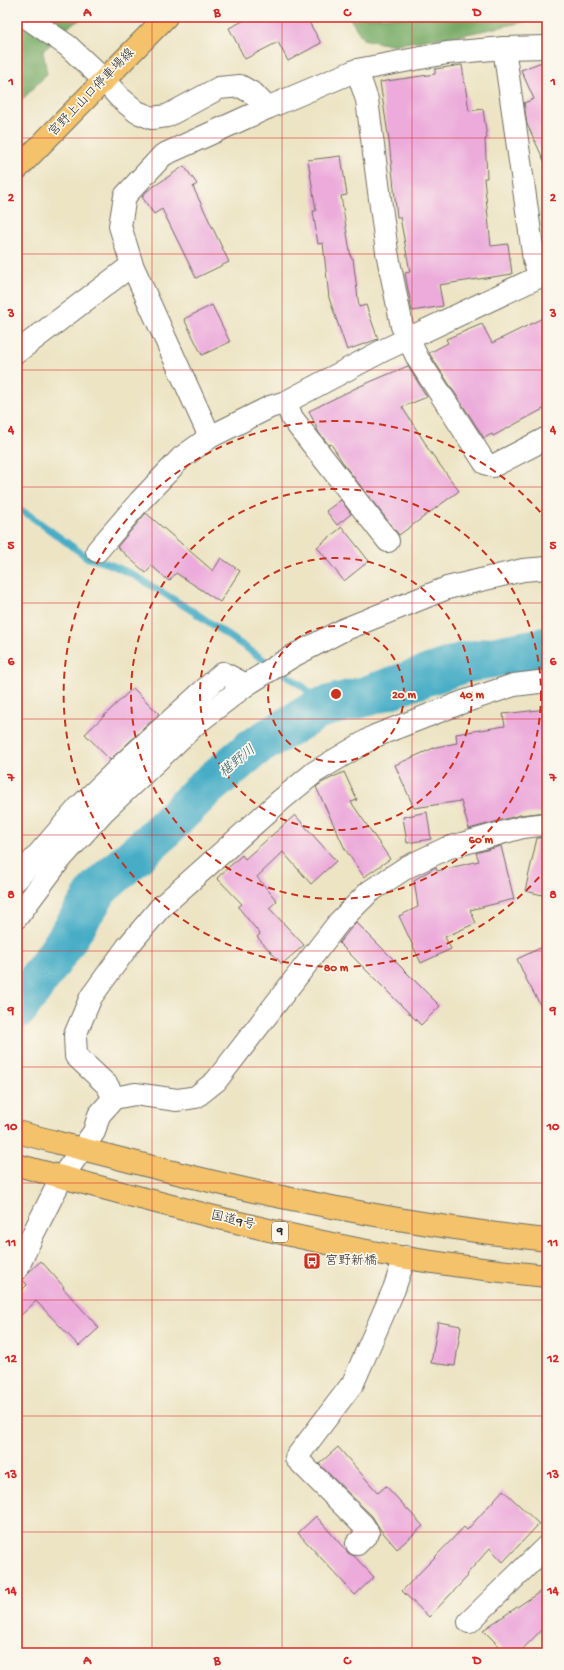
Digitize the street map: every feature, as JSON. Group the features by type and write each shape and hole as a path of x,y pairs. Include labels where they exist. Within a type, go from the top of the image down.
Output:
{"main road":[{"name":"宮野上山口停車場線","path":"17,170 166,17"},
{"path":"17,1132 187,1176 310,1203 478,1232 547,1240"},
{"name":"国道9号","path":"17,1165 202,1214 274,1231 405,1257 491,1271 547,1276"}],"street":[{"path":"26,17 68,46 104,80 119,97 137,112 152,118 167,116 219,88 240,86 254,94 267,108"},
{"path":"210,437 132,264 120,226 125,196 163,155 267,108 357,70 447,53 504,48 547,47"},
{"path":"96,551 140,501 181,458 210,437 270,407 286,402 382,351 543,275 534,260 504,48"},
{"path":"357,70 367,100 387,252 402,326 408,340 418,359 485,463 493,466 547,438"},
{"path":"17,352 132,264"},
{"path":"286,402 292,418 388,540"},
{"path":"17,917 58,862 104,812 197,723 246,685 293,656 343,630 447,588 524,570 547,568"},
{"path":"17,879 79,807 123,764 223,673 246,685"},
{"path":"114,1098 107,1085 76,1056 75,1035 91,997 128,946 160,908 281,800 315,772 375,736 477,697 514,685 547,681"},
{"path":"17,1270 34,1232 62,1177 94,1132 99,1115 114,1098 135,1094 177,1100 196,1097 216,1081 339,922 369,892 406,866 447,848 523,827 547,824"},
{"path":"357,1544 368,1533 363,1525 296,1458 353,1383 394,1289 405,1257"},
{"path":"470,1622 547,1546"}],"green space":[{"path":"17,17 86,17 72,24 43,51 47,74 17,105"},
{"path":"349,17 547,17 547,21 529,21 462,35 390,45 363,39"}],"building":[{"path":"251,17 306,17 321,43 288,61 278,42 245,59 229,28"},
{"path":"547,60 547,167 527,124 524,103 534,99 521,70"},
{"path":"462,65 469,111 483,109 487,138 485,139 487,178 484,178 491,246 508,244 512,274 439,285 443,306 412,311 405,273 410,272 400,217 397,217 389,141 380,82 435,74 435,69"},
{"path":"341,156 347,195 341,196 351,258 353,258 359,307 366,305 378,339 347,350 329,298 323,243 318,244 313,211 316,211 308,160"},
{"path":"184,166 197,184 193,187 229,262 196,278 162,209 154,214 142,197 147,191"},
{"path":"212,305 230,342 202,355 184,319"},
{"path":"547,316 547,407 493,436 492,434 484,438 429,353 448,343 446,339 482,324 492,343"},
{"path":"408,366 427,397 402,407 426,446 459,491 399,535 345,466 331,444 329,445 319,433 309,411 358,387"},
{"path":"341,500 351,514 337,525 326,511"},
{"path":"146,513 213,571 221,558 240,571 220,602 176,573 169,581 152,566 146,573 117,547"},
{"path":"342,527 369,561 344,581 317,547"},
{"path":"133,688 159,714 110,760 85,734"},
{"path":"547,709 547,812 520,815 469,829 461,801 414,808 395,765 436,747 457,743 456,734 505,726 503,714"},
{"path":"344,772 357,800 351,802 390,859 364,877 345,849 316,787"},
{"path":"427,812 431,839 407,843 403,817"},
{"path":"295,815 336,861 311,884 283,852 257,877 277,901 269,908 304,945 282,964 257,937 260,934 238,907 242,904 217,878 242,855 245,859"},
{"path":"547,837 547,896 525,891 537,838"},
{"path":"501,846 514,899 470,910 476,923 445,937 451,949 421,963 399,916 418,907 414,880 436,867 437,871 479,861 476,853"},
{"path":"356,922 440,1006 421,1025 339,943"},
{"path":"547,945 547,1017 517,959"},
{"path":"41,1261 99,1328 79,1346 36,1301 17,1319 17,1295 27,1285 23,1280"},
{"path":"438,1322 461,1326 455,1366 431,1363"},
{"path":"338,1447 378,1493 386,1486 423,1526 397,1549 380,1529 372,1516 319,1464"},
{"path":"503,1490 539,1524 503,1562 490,1548 466,1575 468,1576 429,1617 402,1591 464,1527 467,1530"},
{"path":"316,1516 348,1553 354,1556 374,1577 355,1595 298,1533"},
{"path":"547,1587 547,1624 519,1653 506,1653 483,1630"}],"waterway":[{"path":"17,509 29,515 88,558 109,564 132,574 194,612 305,688 320,708"},
{"name":"椹野川","path":"17,1009 59,951 99,888 157,836 203,790 253,748 320,708 367,696 463,663 547,647"}],"place":[{"name":"宮野新橋","path":"312,1261"}]}
